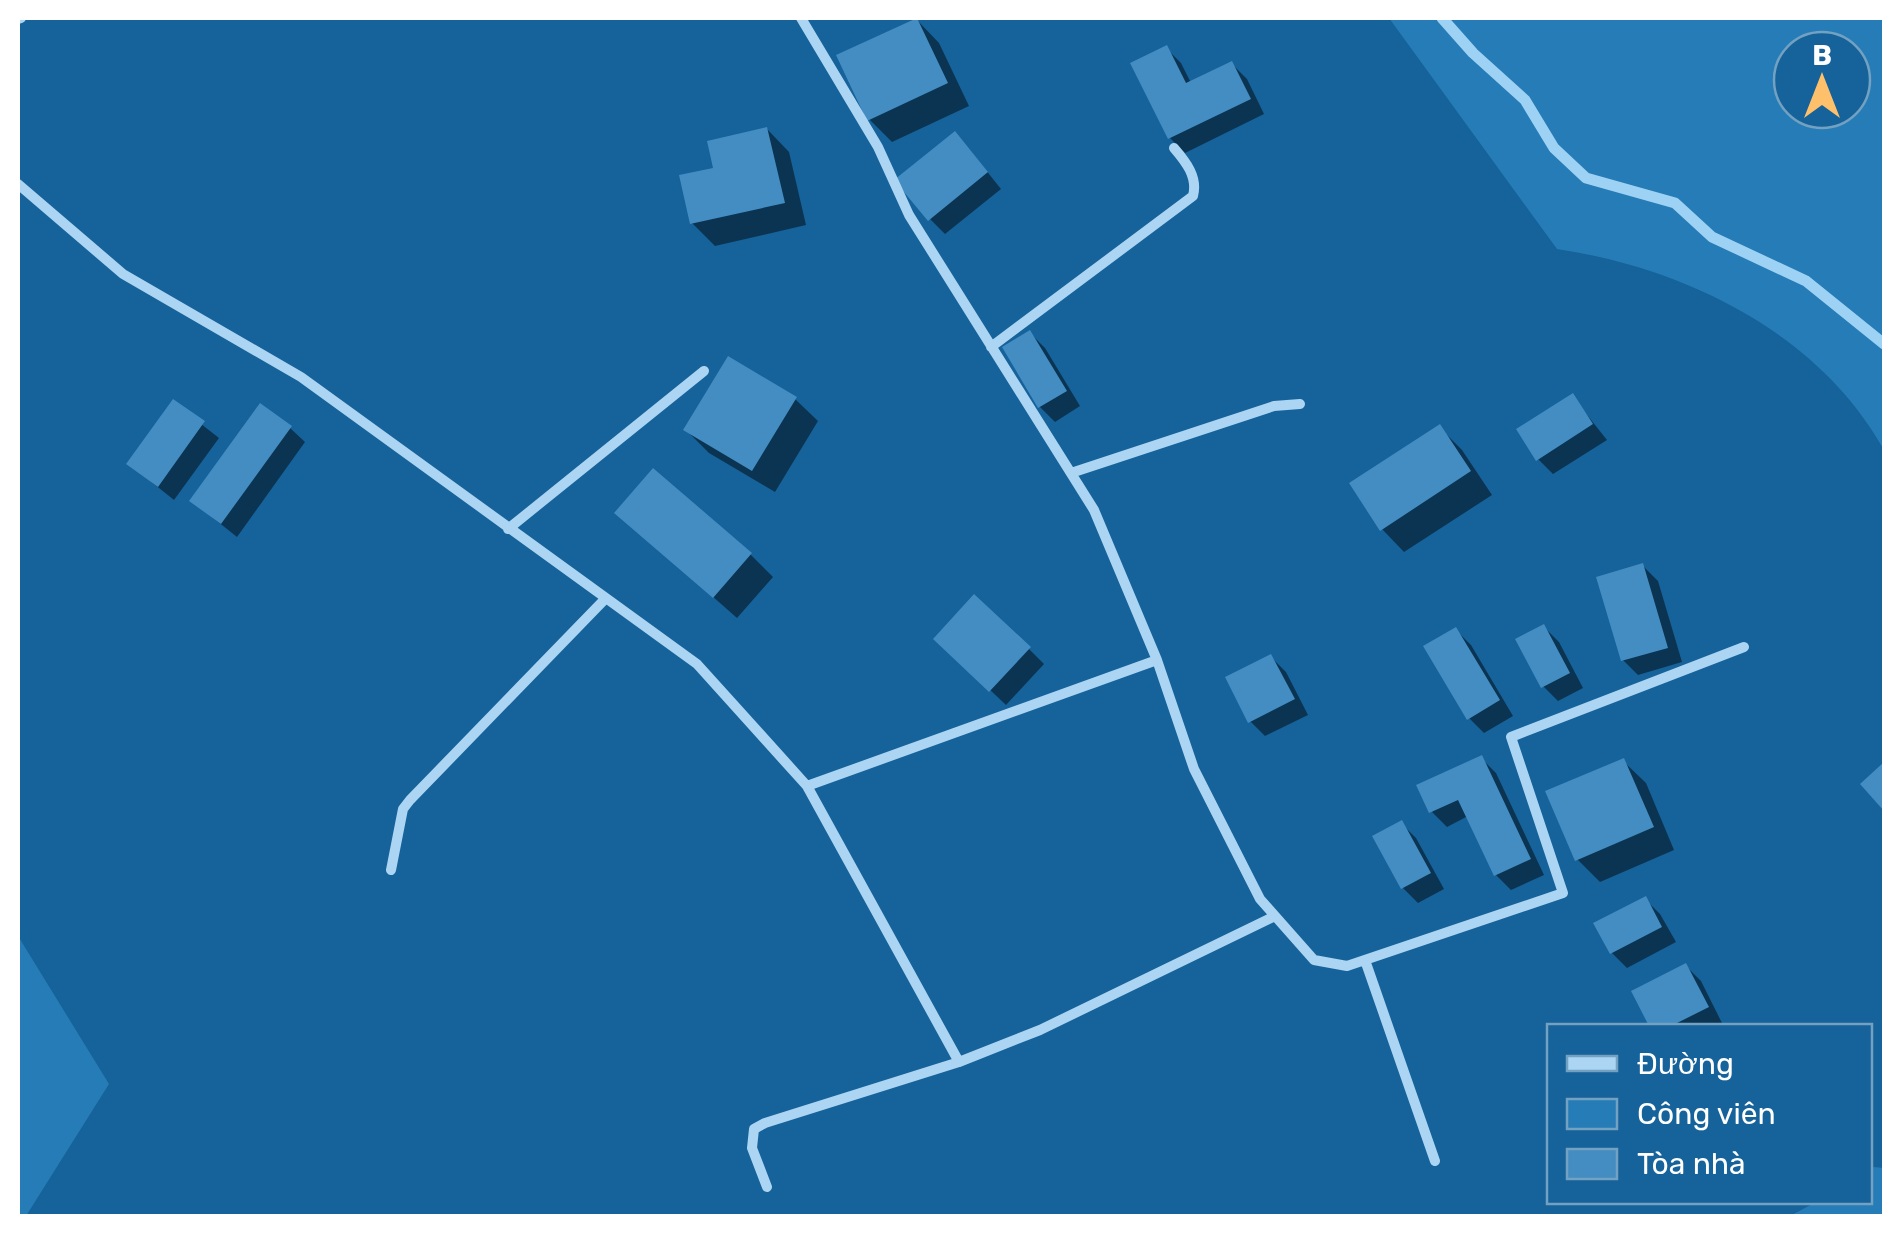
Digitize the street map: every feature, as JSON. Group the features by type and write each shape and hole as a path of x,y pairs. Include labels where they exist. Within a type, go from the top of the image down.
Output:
{"street":[{"path":"801,18 878,147 910,215 1094,510 1157,660 1194,769 1260,899 1314,960 1347,966 1366,963 1562,893 1512,737 1744,647"},
{"path":"991,347 1193,196 1195,186 1188,164 1174,148"},
{"path":"18,184 123,274 301,377 697,664 807,786 959,1062"},
{"path":"508,529 704,371"},
{"path":"1071,473 1274,406 1300,404"},
{"path":"391,870 402,810 606,598"},
{"path":"807,786 1157,660"},
{"path":"767,1187 752,1148 754,1130 959,1062 1144,983 1275,916"},
{"path":"1366,963 1435,1161"}],"green space":[{"path":"1389,18 1884,18 1884,450 1857,409 1786,340 1700,290 1605,258 1557,249"},
{"path":"18,936 109,1084 26,1216 18,1216"},
{"path":"1872,1168 1884,1168 1884,1216 1790,1216 1812,1204 1872,1204"}],"building":[{"path":"917,18 948,83 867,121 836,55"},
{"path":"1167,45 1186,83 1232,61 1251,99 1168,139 1130,63"},
{"path":"767,127 785,203 690,224 679,175 713,168 707,141"},
{"path":"955,131 988,172 928,221 894,180"},
{"path":"1030,330 1067,391 1038,408 1002,347"},
{"path":"728,356 797,397 752,471 683,430"},
{"path":"1573,393 1593,424 1536,461 1516,429"},
{"path":"173,399 205,421 158,487 126,464"},
{"path":"260,403 292,426 221,524 189,501"},
{"path":"1440,424 1471,471 1380,531 1349,483"},
{"path":"653,468 752,553 713,598 614,513"},
{"path":"1643,563 1668,648 1621,661 1596,577"},
{"path":"974,594 1031,647 989,692 933,639"},
{"path":"1544,624 1570,673 1541,688 1515,639"},
{"path":"1456,627 1500,700 1467,720 1423,646"},
{"path":"1271,654 1295,699 1248,723 1225,677"},
{"path":"1482,755 1531,859 1494,876 1458,800 1429,813 1416,785"},
{"path":"1624,758 1654,827 1575,861 1545,791"},
{"path":"1884,762 1884,811 1860,784"},
{"path":"1402,820 1431,873 1401,889 1372,836"},
{"path":"1646,896 1662,927 1610,954 1593,923"},
{"path":"1686,963 1709,1007 1675,1024 1648,1024 1631,991"}],"waterway":[{"path":"1442,18 1473,53 1525,100 1554,148 1586,178 1675,203 1712,237 1806,281 1884,344"}]}
